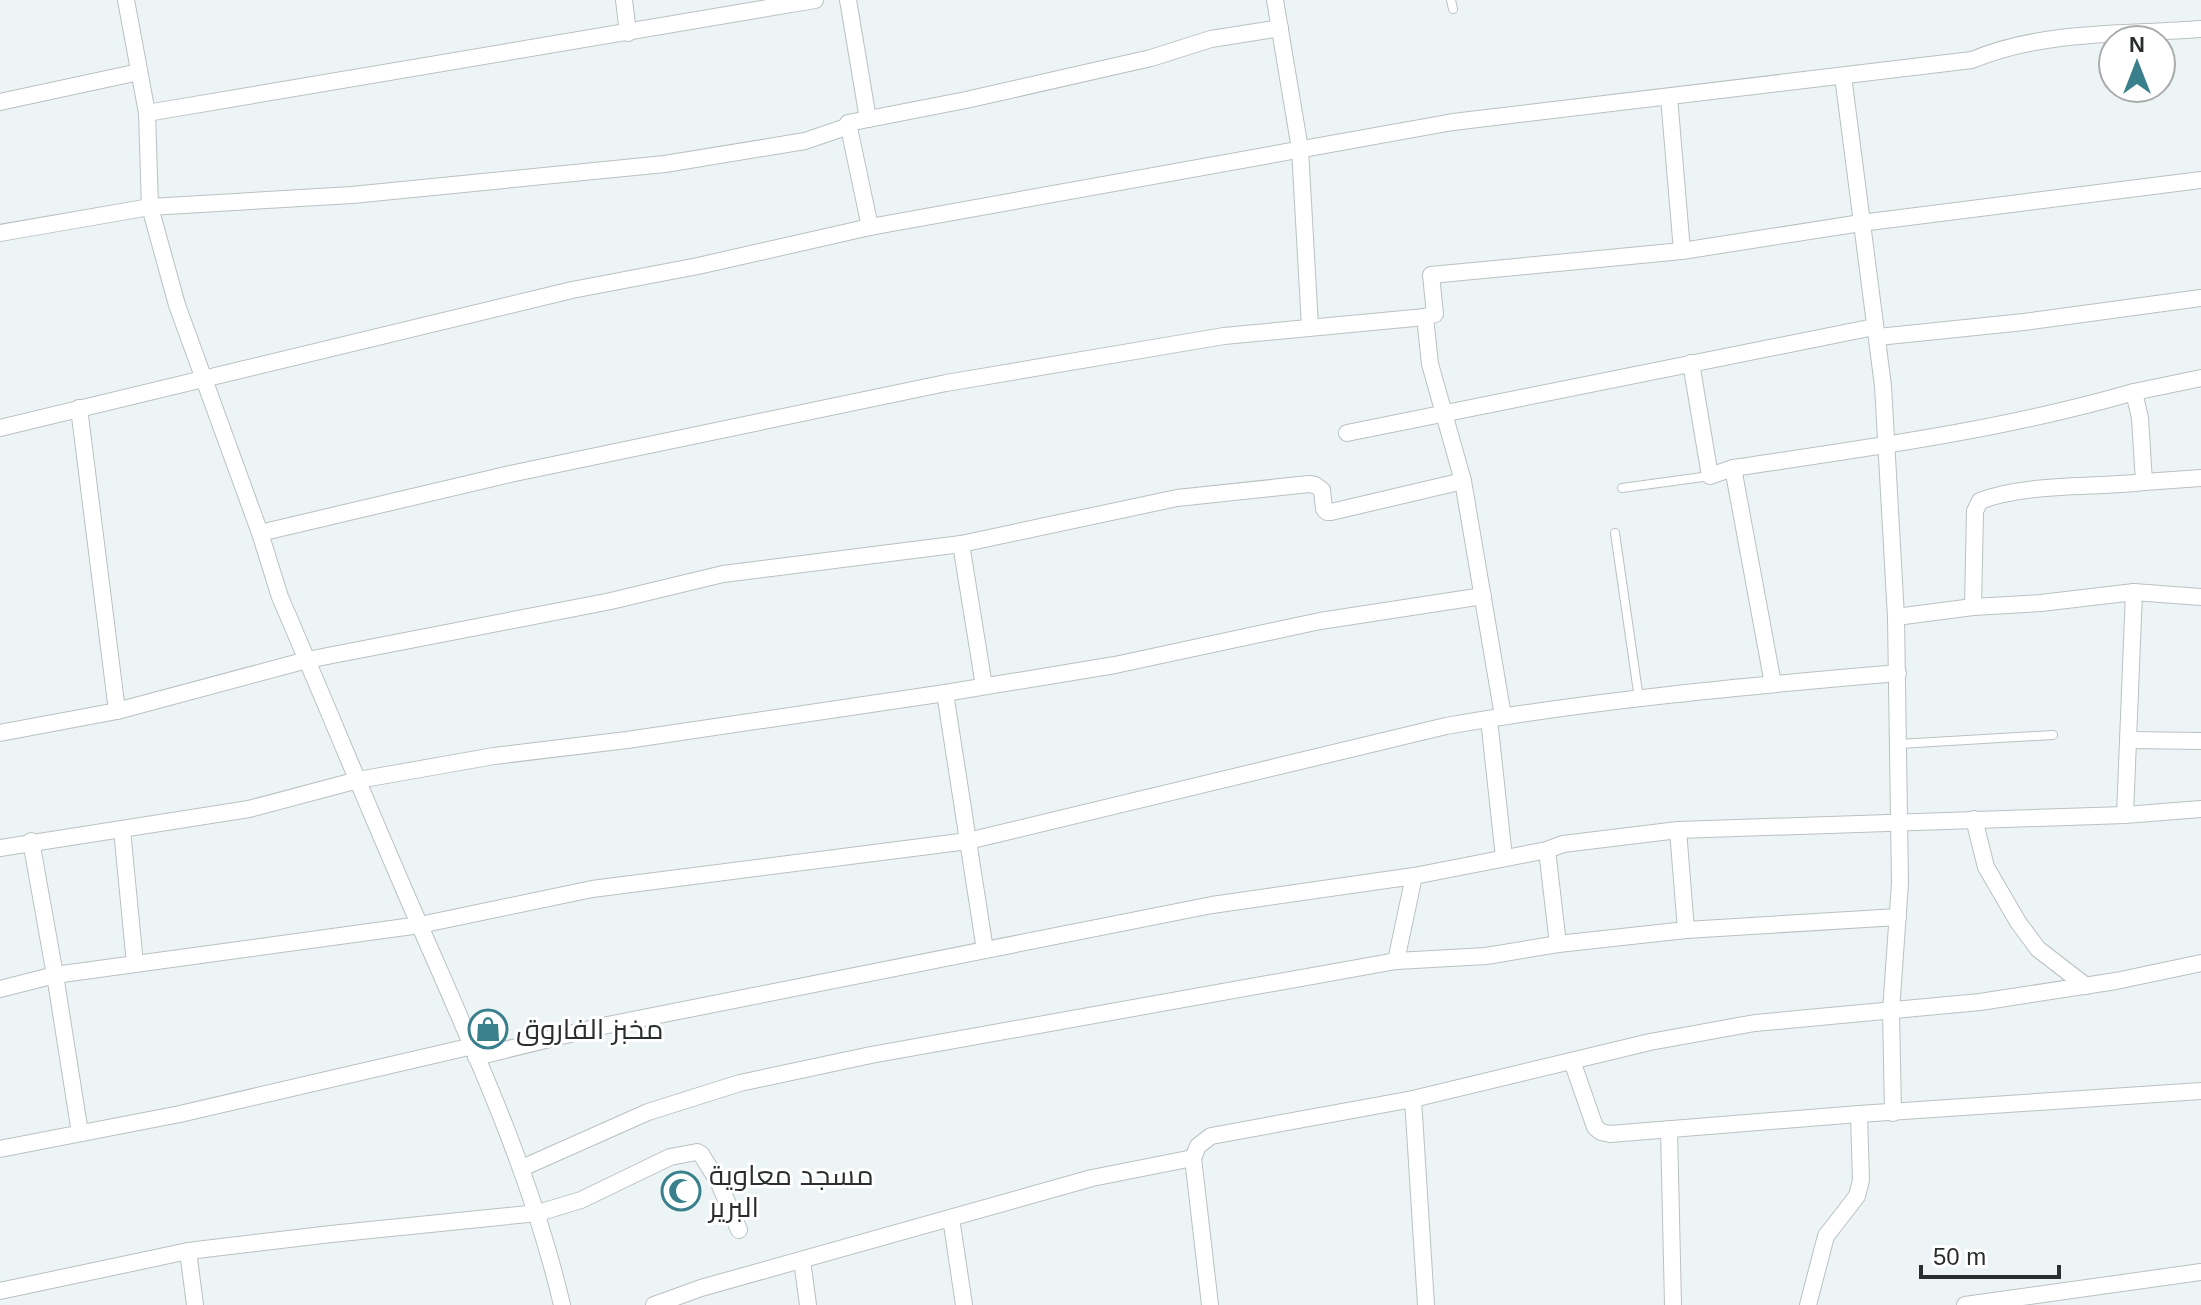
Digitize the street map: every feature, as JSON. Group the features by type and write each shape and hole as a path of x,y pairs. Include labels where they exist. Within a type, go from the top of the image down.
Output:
{"street":[{"path":"126,0 147,113 150,207 177,305 260,533 280,597 522,1168 538,1213 562,1305"},
{"path":"624,0 628,33"},
{"path":"147,113 815,0"},
{"path":"848,0 868,119"},
{"path":"1275,0 1300,149 1310,327"},
{"path":"870,227 848,123 1151,58 1211,39 1280,28"},
{"path":"0,428 572,290 698,266 870,227 1300,149 1453,122 1972,60 2035,40 2201,29"},
{"path":"0,102 139,72"},
{"path":"1843,76 1876,332 1887,445 1896,617 1900,822 1898,917 1891,1011 1893,1113"},
{"path":"1669,97 1682,251"},
{"path":"0,233 150,207 352,195 665,164 805,141 849,126"},
{"path":"260,533 510,474 946,383 1224,336 1425,317 1435,314 1431,275 1682,251 1861,223 2201,180"},
{"path":"1347,433 1691,363 1876,332 2024,322 2201,298"},
{"path":"1425,317 1430,364 1463,481 1483,596 1496,717 1504,858"},
{"path":"1691,363 1710,476 1733,468 1887,445 2073,410 2134,392 2201,378"},
{"path":"2134,392 2140,418 2144,482"},
{"path":"79,408 117,711"},
{"path":"1733,468 1773,684"},
{"path":"1973,607 1975,511 1980,501 1994,495 2052,488 2201,478"},
{"path":"0,733 117,711 307,660 611,601 723,574 961,544 1177,498 1309,484 1322,490 1324,509 1331,512 1463,481"},
{"path":"961,544 984,686"},
{"path":"1896,617 2134,592 2201,597"},
{"path":"2125,815 2134,592"},
{"path":"0,848 249,809 358,780 494,756 627,740 945,693 1115,665 1320,621 1483,596"},
{"path":"0,989 55,975 420,925 592,889 968,841 1446,726 1496,717 1773,684 1898,673"},
{"path":"945,693 985,950"},
{"path":"2129,740 2201,741"},
{"path":"0,1149 1212,905 1414,876 1547,850 1563,844 1678,830 2125,815 2201,809"},
{"path":"1974,819 1986,867 2018,922 2038,949 2086,986"},
{"path":"122,830 135,964"},
{"path":"1678,830 1686,930"},
{"path":"31,841 80,1133"},
{"path":"1547,850 1558,944"},
{"path":"1396,961 1414,876"},
{"path":"522,1168 648,1112 740,1083 871,1055 1396,961 1486,956 1558,944 1686,930 1898,917"},
{"path":"1210,1305 1193,1158 1198,1146 1211,1136 1413,1099 1650,1042 1755,1023 1980,1002 2086,986 2201,963"},
{"path":"1572,1061 1595,1127 1610,1134 2201,1091"},
{"path":"1413,1099 1426,1305"},
{"path":"1808,1305 1826,1236 1857,1196 1861,1180 1859,1114"},
{"path":"1669,1129 1673,1305"},
{"path":"0,1291 188,1251 538,1213 581,1200 670,1157 697,1152 719,1183 739,1230"},
{"path":"654,1305 701,1288 1092,1178 1193,1158"},
{"path":"951,1218 964,1305"},
{"path":"188,1251 195,1305"},
{"path":"802,1260 808,1305"},
{"path":"1965,1305 2201,1272"}],"lane":[{"path":"1622,488 1710,476"},
{"path":"1615,533 1639,699"},
{"path":"1899,744 2053,735"}],"place":[{"name":"مخبز الفاروق","path":"488,1029"},
{"name":"مسجد معاوية البرير","path":"681,1191"}]}
